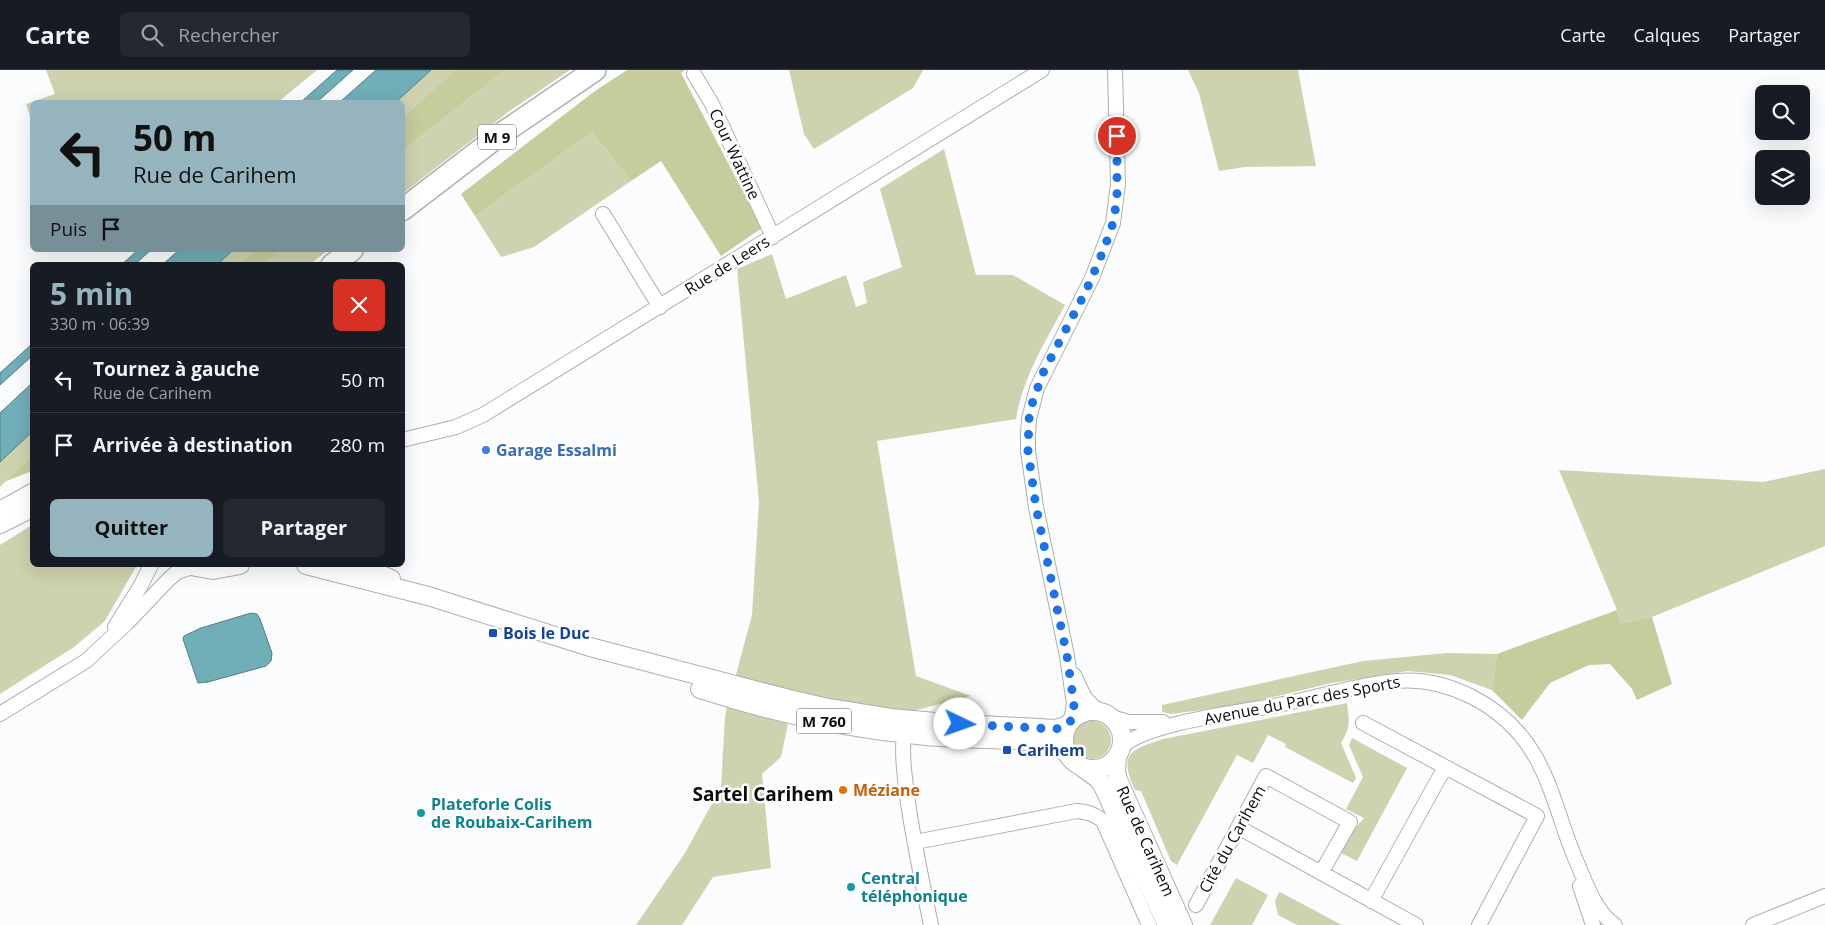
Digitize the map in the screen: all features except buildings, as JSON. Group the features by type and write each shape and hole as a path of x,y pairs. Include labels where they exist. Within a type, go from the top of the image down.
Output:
{"highway":[{"name":"M 9","path":"405,208 507,130 595,70"},
{"path":"336,262 349,252"}],"main road":[{"path":"0,511 30,494"},
{"path":"0,524 30,509"},
{"path":"194,567 213,570 229,567"},
{"name":"M 760","path":"314,567 428,596 590,647 689,685 740,702 823,721 905,726 1050,728 1060,728 1069,723"},
{"name":"M 760","path":"363,567 428,596"},
{"path":"1082,713 1105,714 1120,728 1122,738 1119,752 1111,764 1102,768 1093,770 1075,764 1066,753 1063,738 1069,723 1082,713"},
{"name":"M 760","path":"905,726 959,738 1044,742 1058,746 1066,753"},
{"name":"Rue de Carihem","path":"1119,752 1116,771 1118,780 1183,925"},
{"name":"Rue de Carihem","path":"1084,768 1102,784 1167,925"}],"street":[{"name":"Rue de Leers","path":"405,439 456,427 483,415 1042,70"},
{"path":"1069,723 1074,704 1067,656 1036,507 1028,451 1029,419 1043,373 1089,284 1113,223 1118,184 1115,70"},
{"name":"Cour Wattine","path":"694,74 714,109 773,237"},
{"path":"603,214 660,307"},
{"path":"104,645 132,601 150,567"},
{"path":"0,714 86,661 168,580 186,567"},
{"path":"1067,656 1085,698 1105,714"},
{"name":"Avenue du Parc des Sports","path":"1119,752 1133,738 1150,731 1189,722 1388,682 1421,682 1445,686 1477,699 1505,719 1518,732 1535,756 1546,778 1569,842 1600,910 1615,925"},
{"name":"Avenue du Parc des Sports","path":"1105,714 1129,722 1189,722"},
{"path":"1364,723 1537,816 1479,925"},
{"path":"905,726 903,760 914,842 931,925"},
{"path":"1371,901 1445,766"},
{"name":"Cité du Carihem","path":"1196,905 1266,776 1350,822 1322,873"},
{"path":"914,842 1077,811 1087,812 1103,821 1149,925"},
{"path":"1238,828 1416,925"},
{"name":"Avenue du Parc des Sports","path":"1569,842 1593,925"},
{"path":"1753,925 1825,896"}],"green space":[{"path":"46,70 317,70 280,100 38,100 55,94"},
{"path":"431,70 455,70 405,115 405,100 398,100"},
{"path":"455,70 505,70 405,148 405,115"},
{"path":"505,70 570,70 511,110 405,191 405,148"},
{"path":"627,70 685,70 681,73 762,228 721,256 661,161 631,181 592,132 475,216 461,194 595,91"},
{"path":"789,70 923,70 913,88 814,149 804,134"},
{"path":"1188,70 1298,70 1316,166 1245,167 1219,171 1199,93"},
{"path":"30,103 30,117 26,104"},
{"path":"592,132 631,181 534,247 501,257 475,216"},
{"path":"944,149 976,275 1013,275 1065,305 1029,374 1016,419 877,441 916,676 971,696 905,713 819,701 734,682 752,615 759,502 737,269 772,254 786,299 846,275 856,307 867,303 863,282 902,267 880,189"},
{"path":"231,252 253,252 242,262 220,262"},
{"path":"253,252 278,252 266,262 242,262"},
{"path":"278,252 325,252 313,262 266,262"},
{"path":"30,434 30,458 0,487 0,462"},
{"path":"30,458 30,472 6,481"},
{"path":"1825,469 1825,546 1652,617 1621,623 1559,470 1763,482"},
{"path":"30,526 30,567 136,567 105,621 74,647 0,694 0,545"},
{"path":"1617,610 1621,623 1652,617 1672,684 1637,700 1632,689 1610,664 1589,665 1550,683 1522,720 1492,690 1497,654"},
{"path":"1447,653 1497,654 1492,690 1450,675 1408,671 1332,683 1240,705 1171,714 1162,712 1162,705 1363,661"},
{"path":"1347,703 1348,724 1341,743 1356,778 1353,783 1285,747 1286,744 1268,735 1253,763 1237,755 1177,865 1171,861 1141,791 1135,790 1130,778 1128,761 1130,755 1135,750 1163,739"},
{"path":"727,706 788,724 781,757 762,774 771,868 713,877 682,925 636,925 685,853 721,787"},
{"path":"1092,721 1105,727 1111,740 1105,753 1092,759 1079,753 1073,740 1079,727"},
{"path":"1352,738 1407,768 1357,861 1337,851 1364,818 1346,809 1363,777 1349,745"},
{"path":"1236,878 1268,895 1252,925 1210,925"},
{"path":"1279,892 1342,925 1297,925 1278,915 1275,901"}],"water":[{"path":"337,70 353,70 319,100 303,100"},
{"path":"376,70 431,70 398,100 342,100"},
{"path":"136,252 149,252 137,262 124,262"},
{"path":"177,252 231,252 220,262 165,262"},
{"path":"30,346 30,358 0,385 0,373"},
{"path":"30,385 30,434 0,462 0,413"},
{"path":"251,613 257,614 260,619 272,653 271,661 266,666 198,683 183,639 184,636 201,628"}],"place":[{"name":"Garage Essalmi","path":"486,450"},
{"name":"Bois le Duc","path":"493,633"},
{"name":"Carihem","path":"1007,750"},
{"name":"Méziane","path":"843,790"},
{"name":"Plateforle Colis de Roubaix-Carihem","path":"421,813"},
{"name":"Central téléphonique","path":"851,887"}],"district":[{"name":"Sartel Carihem","path":"763,794"}],"route":[{"path":"960,724 1056,729 1068,725 1073,717 1074,704 1067,656 1041,536 1031,478 1028,451 1029,419 1043,373 1092,278 1113,223 1118,184 1117,136"}]}
